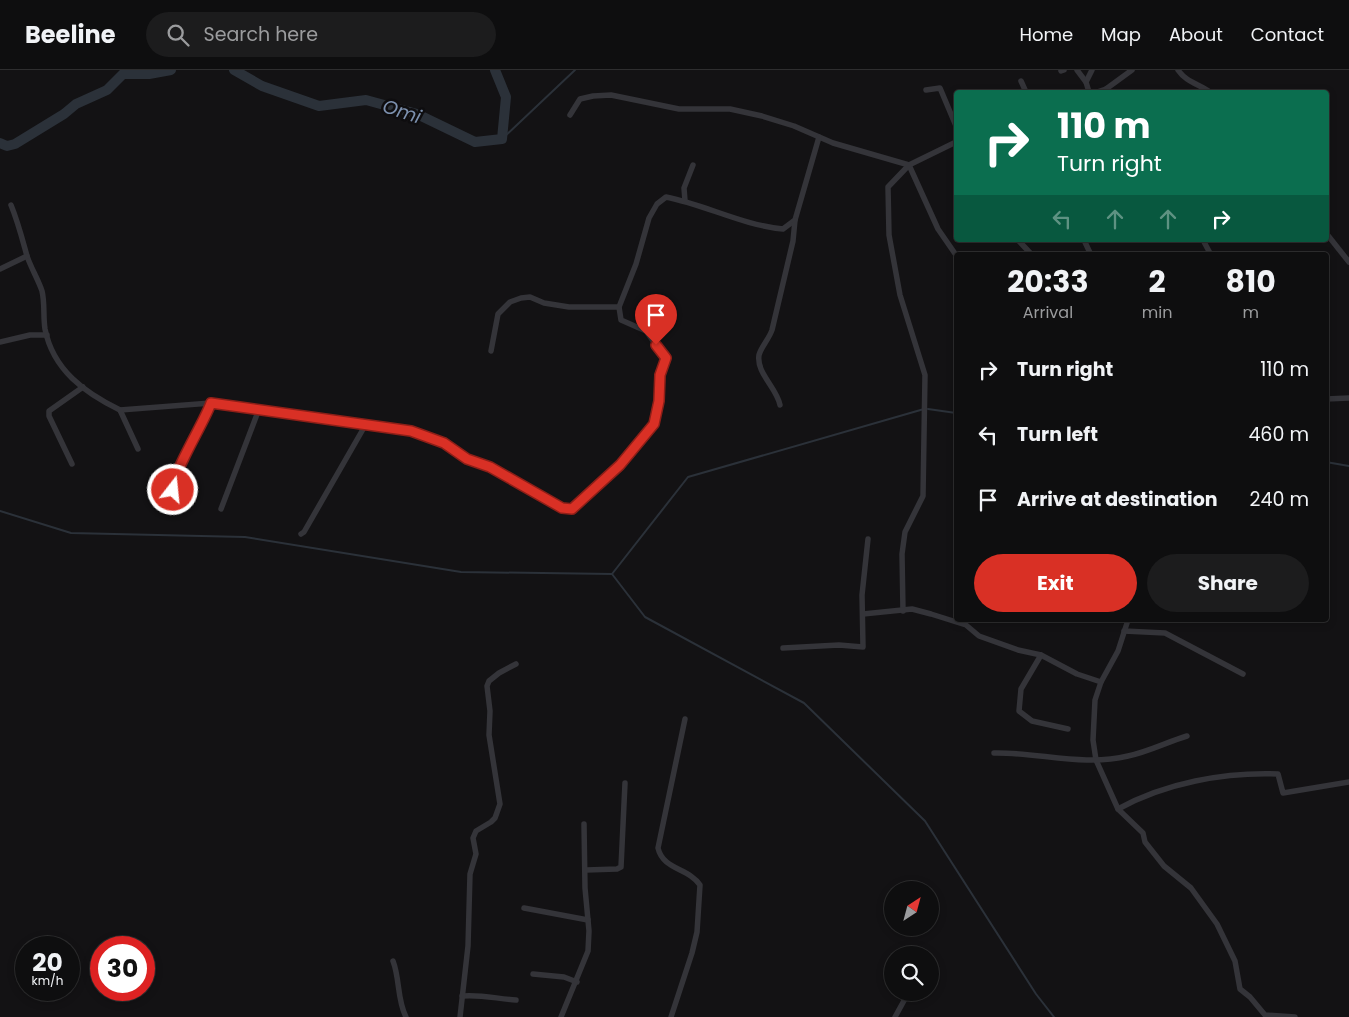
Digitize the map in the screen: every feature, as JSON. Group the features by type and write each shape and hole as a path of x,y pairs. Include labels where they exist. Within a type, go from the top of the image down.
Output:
{"street":[{"path":"1077,70 1086,82 1088,90"},
{"path":"1086,82 1092,70"},
{"path":"1107,90 1125,72 1132,70"},
{"path":"1178,70 1186,80 1208,90"},
{"path":"1021,81 1025,90"},
{"path":"926,90 940,88 954,121"},
{"path":"570,114 580,99 610,95 679,109 730,110 754,114 794,126 833,143 909,165 938,229 954,252"},
{"path":"780,405 776,392 759,365 759,353 772,330 793,241 795,220 819,137"},
{"path":"903,611 902,554 905,532 923,496 925,375 900,295 889,235 888,187 909,165 954,143"},
{"path":"685,201 684,188 693,165"},
{"path":"120,410 211,403 403,429 444,443 467,459 497,470 562,508 572,509 620,465 654,424 659,401 660,375 666,358 646,331 621,320 619,307 636,264 649,218 657,204 666,197 685,201 762,227 783,229 795,220"},
{"path":"11,205 20,225 27,256 42,291 47,335 51,351 73,381 120,410 138,449"},
{"path":"1329,238 1349,262"},
{"path":"1020,242 1029,252"},
{"path":"0,270 27,256"},
{"path":"491,351 498,314 501,308 521,298 530,297 544,303 569,307 619,307"},
{"path":"0,342 30,335 47,335"},
{"path":"72,464 49,416 49,411 83,387"},
{"path":"1329,399 1349,398"},
{"path":"173,490 172,483 205,419 211,403"},
{"path":"221,509 259,409"},
{"path":"302,534 320,508 366,424"},
{"path":"783,648 839,644 864,647 862,595 868,539"},
{"path":"863,614 912,609 954,621"},
{"path":"956,622 966,625 979,636 1018,650 1041,655 1077,674 1102,682"},
{"path":"1127,622 1118,651 1095,700 1092,731 1096,760 1118,809 1143,833 1145,842 1164,866 1190,888 1217,924 1235,961 1240,989 1250,997 1265,1015 1294,1017"},
{"path":"1124,631 1165,633 1243,674"},
{"path":"1041,655 1022,689 1019,711 1032,721 1068,729"},
{"path":"460,1017 468,946 470,874 476,854 473,838 476,831 495,818 500,804 489,735 490,711 487,686 499,673 516,664"},
{"path":"671,1017 697,932 700,885 694,878 666,862 658,848 685,719"},
{"path":"994,753 1017,753 1057,759 1096,760 1129,756 1187,736"},
{"path":"1118,809 1139,797 1210,778 1278,774 1283,793 1349,782"},
{"path":"586,870 617,869 621,866 625,784"},
{"path":"561,1017 577,982 588,951 584,824"},
{"path":"524,908 588,920"},
{"path":"393,961 398,972 401,1001 406,1017"},
{"path":"533,974 564,976 577,982"},
{"path":"462,996 474,994 491,998 516,1000"},
{"path":"895,1017 904,1001"}],"waterway":[{"name":"Omi","path":"0,143 7,146 15,144 64,114 76,104 107,90 123,74 149,74 171,70"},
{"name":"Omi","path":"234,70 262,86 319,106 366,100 417,114 475,142 502,139 506,97 495,70"},
{"path":"502,139 575,70"},
{"path":"0,511 71,533 245,537 461,572 612,574 688,477 924,409"},
{"path":"928,409 954,413"},
{"path":"1329,463 1349,466"},
{"path":"612,574 645,617 804,703 925,821 1036,994 1054,1017"}],"route":[{"path":"173,490 172,483 205,419 211,403 411,431 444,443 467,459 490,467 562,508 572,509 620,465 654,424 659,401 660,375 666,358 656,345"}]}
